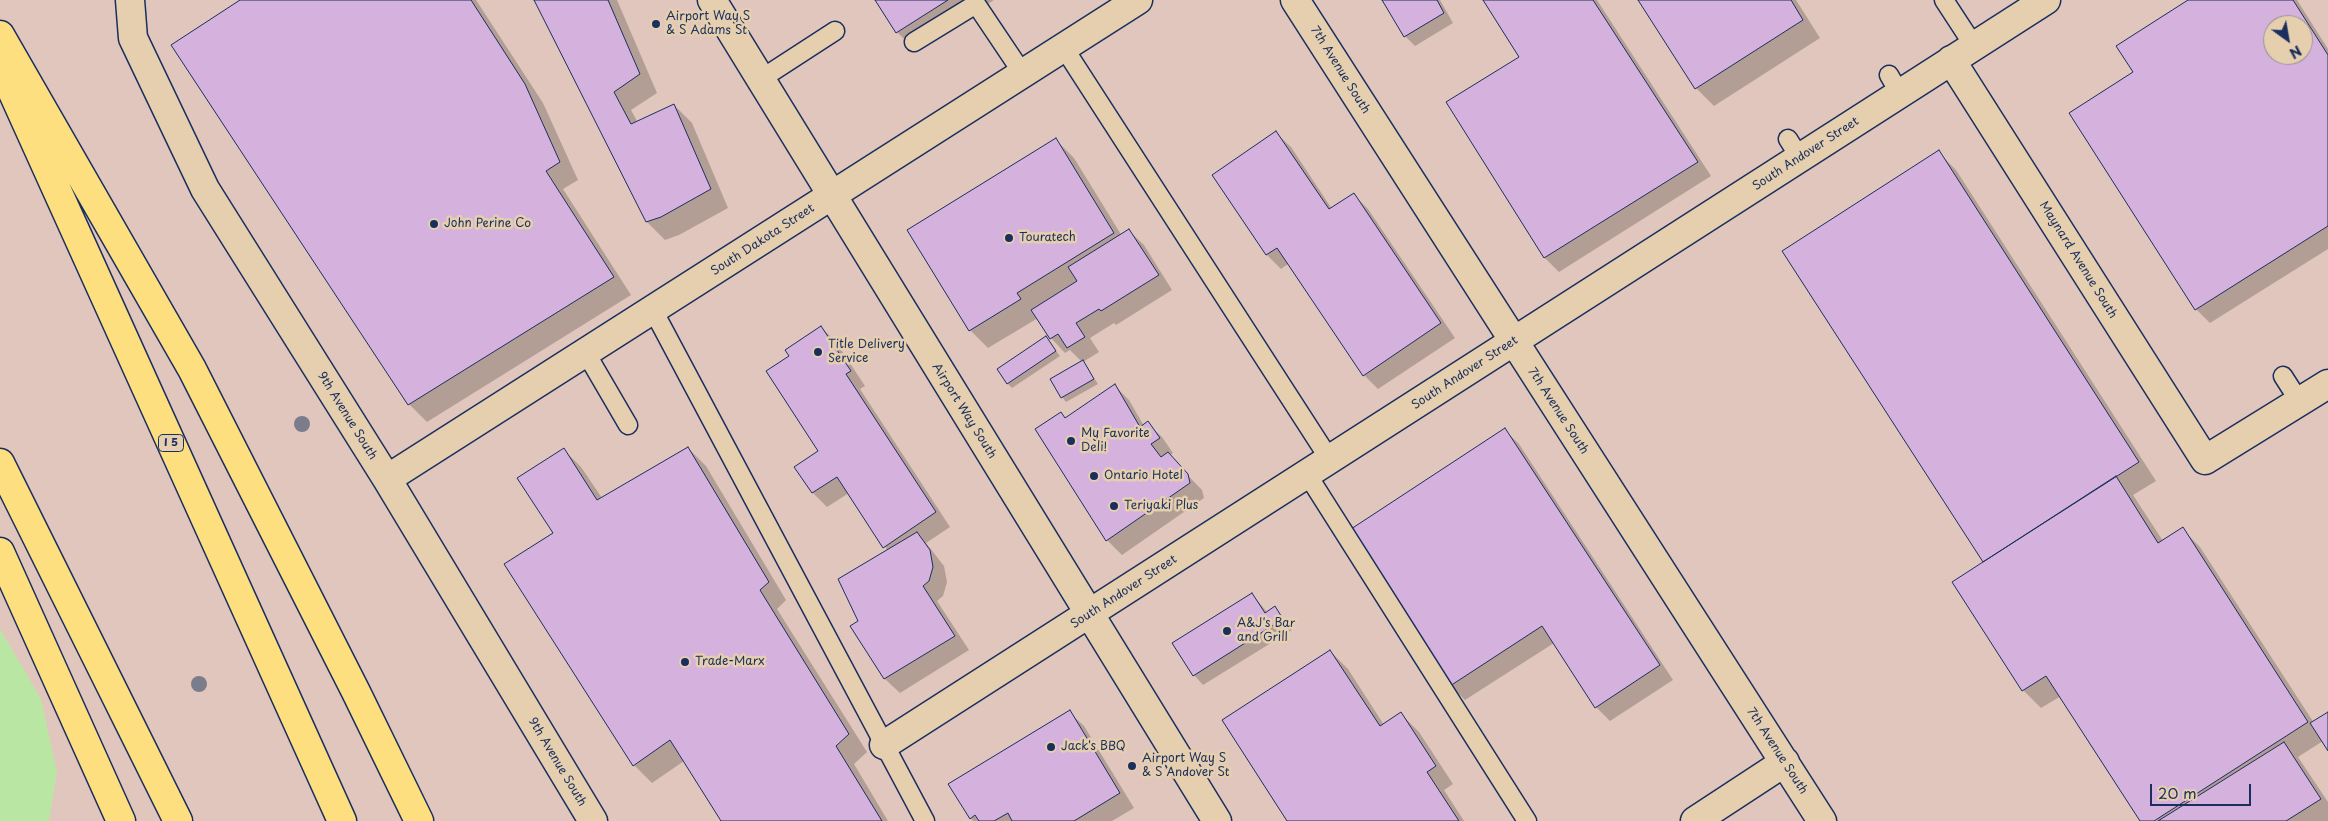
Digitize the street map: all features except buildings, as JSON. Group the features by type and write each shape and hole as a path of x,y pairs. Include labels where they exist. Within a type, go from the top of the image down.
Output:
{"highway":[{"path":"0,35 192,369 419,821"},
{"name":"I 5","path":"0,65 342,821"},
{"path":"0,463 178,821"},
{"path":"0,552 121,821"}],"street":[{"name":"9th Avenue South","path":"130,0 133,38 206,189 386,479 592,821"},
{"name":"Airport Way South","path":"712,0 1217,821"},
{"name":"South Dakota Street","path":"386,479 1138,0"},
{"name":"7th Avenue South","path":"1296,0 1513,342 1822,821"},
{"name":"South Andover Street","path":"884,745 1513,342 1794,148 1894,85 1951,60 2046,0"},
{"name":"Maynard Avenue South","path":"1951,60 2205,460 2300,401"},
{"path":"2300,401 2328,384"},
{"path":"1695,821 1784,762"}],"lane":[{"path":"1944,0 1974,46"},
{"path":"914,42 976,4 1023,74"},
{"path":"761,79 835,31"},
{"path":"1064,48 1319,467 1527,821"},
{"path":"653,310 925,821"},
{"path":"586,353 628,425"},
{"path":"2283,376 2300,401"}],"green space":[{"path":"0,629 41,699 57,772 49,821 0,821"}],"place":[{"name":"Airport Way S & S Adams St","path":"656,24"},
{"name":"John Perine Co","path":"434,224"},
{"name":"Touratech","path":"1009,238"},
{"name":"Title Delivery Service","path":"818,352"},
{"name":"My Favorite Deli!","path":"1071,441"},
{"name":"Ontario Hotel","path":"1094,476"},
{"name":"Teriyaki Plus","path":"1114,506"},
{"name":"A&J's Bar and Grill","path":"1227,631"},
{"name":"Trade-Marx","path":"685,662"},
{"name":"Jack's BBQ","path":"1051,747"},
{"name":"Airport Way S & S Andover St","path":"1132,766"}]}
